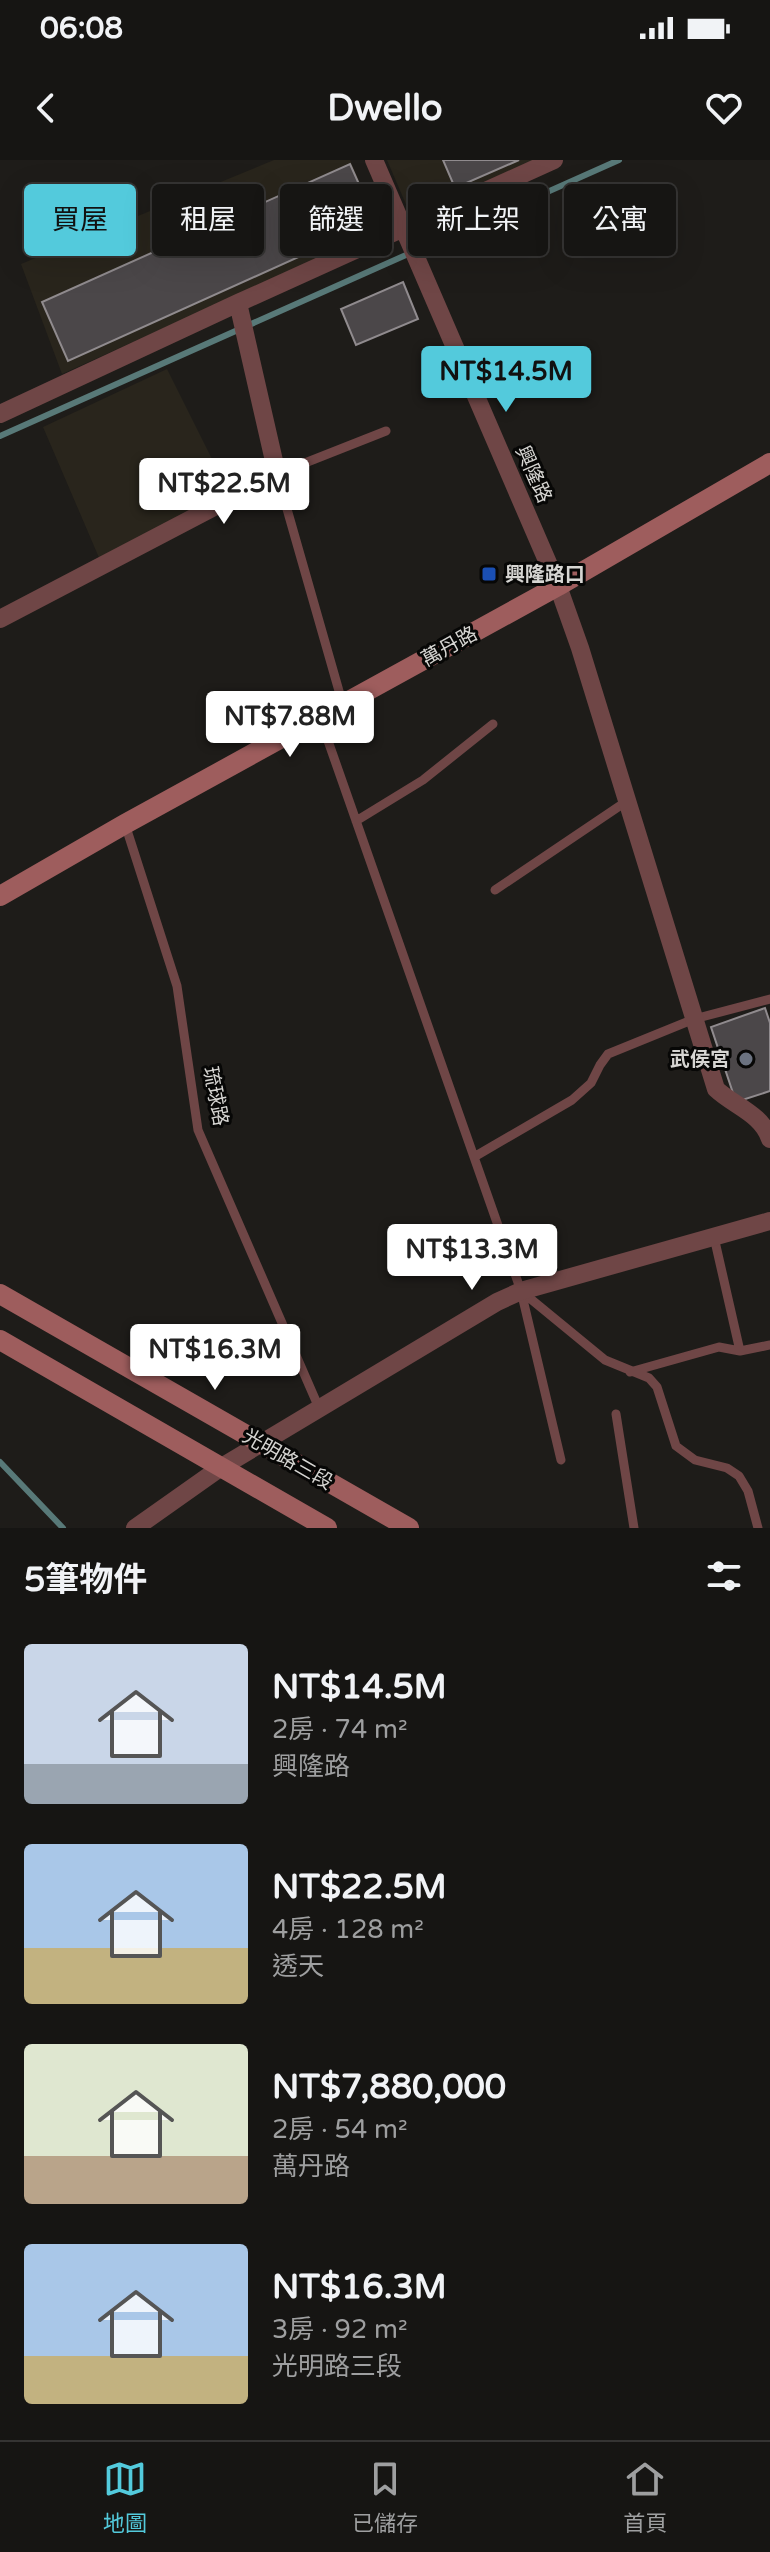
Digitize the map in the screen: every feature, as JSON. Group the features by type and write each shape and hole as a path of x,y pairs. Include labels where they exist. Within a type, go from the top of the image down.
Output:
{"street":[{"name":"興隆路","path":"374,160 408,242"},
{"path":"513,184 554,160"},
{"path":"0,414 241,319 408,244"},
{"name":"興隆路","path":"414,256 558,586"},
{"path":"0,619 277,474 241,319"},
{"name":"萬丹路","path":"0,896 558,586 770,463"},
{"path":"558,586 580,648 716,1089 760,1121 770,1139"},
{"path":"135,1528 220,1468 497,1302 521,1291 714,1236 769,1226"},
{"name":"光明路三段","path":"0,1294 409,1528"},
{"name":"光明路三段","path":"0,1340 327,1528"}],"lane":[{"path":"343,705 277,474 386,431"},
{"path":"320,718 521,1291 561,1460"},
{"path":"356,821 423,780 493,724"},
{"path":"495,890 627,801"},
{"name":"琉球路","path":"125,824 177,986 198,1130 319,1408"},
{"path":"474,1157 572,1100 591,1083 608,1054 694,1019 770,999"},
{"path":"714,1236 740,1351"},
{"path":"521,1291 605,1360 649,1378 657,1387 676,1446 695,1460 727,1468 739,1476 748,1491 758,1528"},
{"path":"630,1372 719,1347 740,1351 770,1345"},
{"path":"616,1414 634,1528"}],"shaded area":[{"path":"274,160 350,160 361,184 280,184 280,256 323,256 62,374 21,264 40,256 136,256 136,217 152,210 152,256 264,256 264,184 216,184"},
{"path":"387,160 540,160 485,184 408,184 408,209"},
{"path":"167,369 231,497 100,560 43,427"}],"building":[{"path":"443,160 519,160 464,184 453,184"},
{"path":"350,164 359,184 305,184"},
{"path":"280,195 280,256 301,256 68,361 42,302 152,253 152,256 264,256 264,203"},
{"path":"403,282 418,319 356,345 341,309"},
{"name":"武侯宮","path":"765,1008 770,1023 770,1091 736,1102 711,1027"}],"waterway":[{"path":"0,436 619,160"},
{"path":"0,1462 63,1528"}],"place":[{"name":"興隆路口","path":"489,574"},
{"name":"武侯宮","path":"746,1059"}]}
